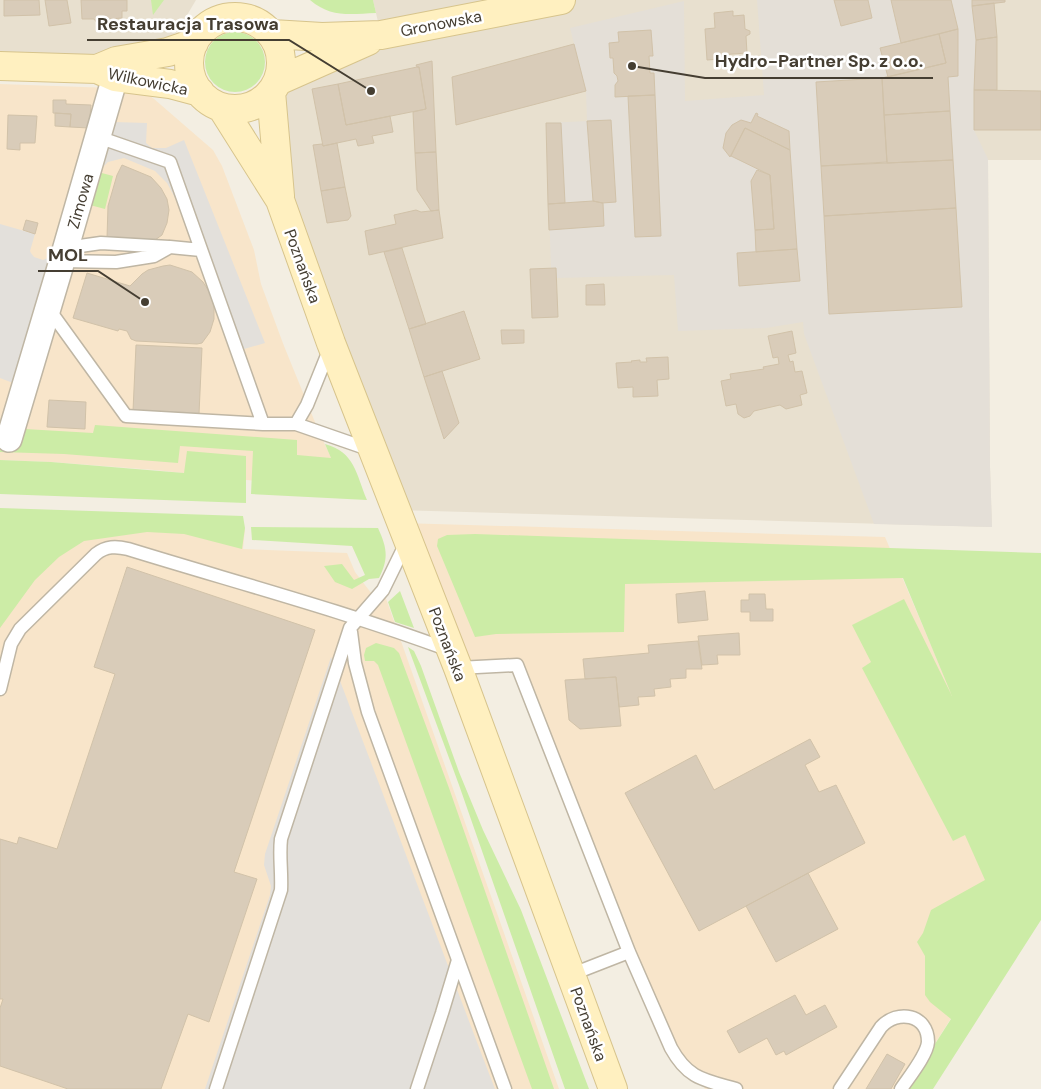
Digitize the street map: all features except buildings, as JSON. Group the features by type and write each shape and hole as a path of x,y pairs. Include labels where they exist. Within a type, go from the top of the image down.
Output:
{"main road":[{"name":"Gronowska","path":"272,34 322,37 381,35 560,0"},
{"path":"247,10 272,34 280,52 281,72 275,87 261,102 236,110 222,108 210,102 193,81 189,68 190,55 205,22 229,17 247,10"},
{"name":"Wilkowicka","path":"106,73 116,61 168,52 205,22"},
{"name":"Gronowska","path":"275,87 381,35"},
{"name":"Wilkowicka","path":"0,66 106,73 170,84 200,92"},
{"name":"Poznańska","path":"275,87 280,200"},
{"name":"Poznańska","path":"222,108 280,200 373,451 455,659 613,1089"}],"street":[{"name":"Zimowa","path":"9,439 98,137 106,73"}],"lane":[{"path":"98,137 170,162 263,424"},
{"path":"62,261 80,246 101,242 202,250"},
{"path":"62,261 116,262 154,256 170,247"},
{"path":"48,308 126,416 263,424 296,424 373,451"},
{"path":"296,424 307,405 332,343"},
{"path":"216,1089 281,890 282,876 279,861 281,839 354,623 383,590 408,540"},
{"path":"0,689 11,644 20,629 96,554 110,547 120,546 354,623 398,631 455,659 517,665 629,952 677,1060 686,1070 700,1078 736,1089"},
{"path":"354,623 355,662 368,712 505,1089"},
{"path":"570,974 629,952"},
{"path":"416,1089 458,960"},
{"path":"840,1089 886,1022 893,1017 901,1016 917,1020 923,1026 928,1042 926,1050 901,1089"}],"shaded area":[{"path":"0,0 196,0 177,32 153,47 114,54 48,55 0,53"},
{"path":"373,0 1041,0 1041,160 988,160 992,527 396,510 280,200 278,81 381,35"},
{"path":"757,0 972,0 976,40 974,130 988,159 992,527 874,524 804,334 803,322 766,328 678,331 674,275 556,278 556,268 551,268 546,123 587,121 586,91 570,28 684,1 685,101 764,95"},
{"path":"0,84 111,88 146,92 213,150 222,166 254,250 261,284 284,346 319,432 347,491 155,470 0,460"},
{"path":"114,122 147,123 146,143 152,148 166,148 184,140 265,343 234,352 182,211 167,183 155,171 124,158 108,162 99,171"},
{"path":"0,224 35,234 31,253 34,257 43,260 50,257 13,383 0,378"},
{"path":"401,523 885,537 1034,888 906,1089 705,1089 700,1078 677,1060 517,665 458,668"},
{"path":"8,528 245,528 243,549 347,553 355,572 375,598 383,590 559,1089 0,1089 0,560"},
{"path":"331,657 495,1089 205,1089 270,895 271,886 264,865 265,854"}],"green space":[{"path":"151,0 164,0 153,15"},
{"path":"310,0 373,0 376,13 341,14 326,10"},
{"path":"235,32 252,37 260,45 265,62 260,79 252,87 235,92 218,87 210,79 205,62 210,45 218,37"},
{"path":"98,172 113,176 105,209 90,205"},
{"path":"95,425 297,440 297,455 331,458 325,444 343,452 349,458 367,500 251,494 253,451 180,446 178,463 64,454 0,452 0,447 19,447 25,429 93,433"},
{"path":"187,451 246,456 246,503 0,494 0,460 51,462 184,473"},
{"path":"0,508 243,516 245,528 242,549 184,534 147,532 84,541 59,557 35,580 0,628"},
{"path":"251,527 378,528 386,553 384,565 379,578 369,579 352,589 335,582 324,566 342,564 354,580 365,575 352,546 252,540"},
{"path":"475,534 1041,553 1041,920 933,1089 906,1089 951,1019 930,1002 925,995 925,956 917,942 923,933 931,910 985,880 965,835 953,841 862,668 871,662 852,625 904,599 952,696 903,578 625,584 624,632 496,634 475,637 437,546 438,539 447,535"},
{"path":"400,591 414,628 395,622 388,602"},
{"path":"376,643 394,648 399,653 449,788 554,1089 532,1089 378,665 374,661 365,661 366,648"},
{"path":"408,647 414,651 421,666 459,772 483,830 521,910 589,1089 565,1089 459,785"}],"place":[{"name":"Hydro-Partner Sp. z o.o.","path":"632,66"},
{"name":"Restauracja Trasowa","path":"371,91"},
{"name":"MOL","path":"145,302"}]}
